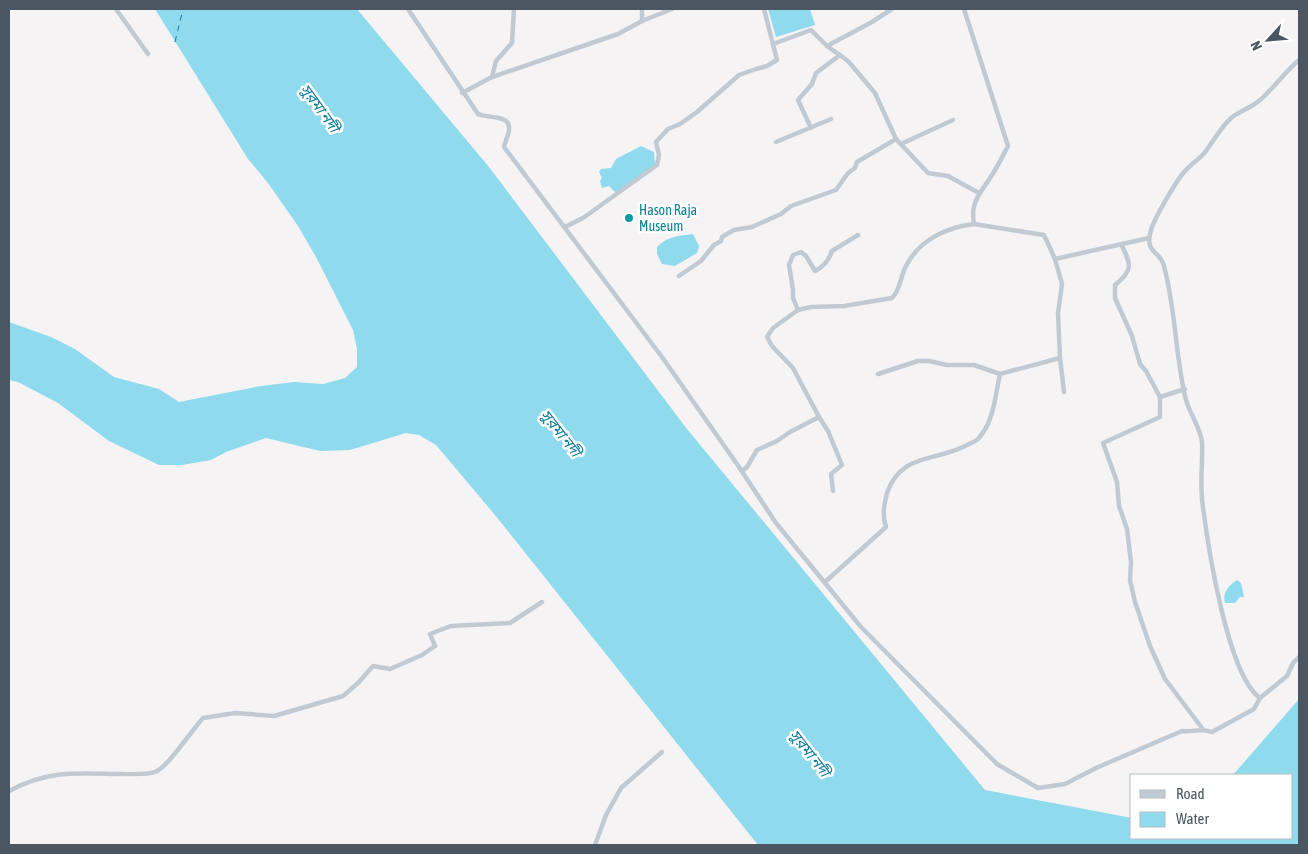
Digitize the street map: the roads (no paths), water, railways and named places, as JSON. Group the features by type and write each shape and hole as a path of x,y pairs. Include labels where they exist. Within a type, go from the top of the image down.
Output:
{"street":[{"path":"116,9 148,54"},
{"path":"408,9 478,114 504,120 508,123 510,128 504,146 662,357 776,523 861,627 997,764 1038,788 1065,784 1096,768 1182,731 1189,732 1202,728"},
{"path":"492,77 496,61 512,43 514,9"},
{"path":"642,9 642,21"},
{"path":"462,92 492,77 618,34 642,21 672,9"},
{"path":"565,227 583,218 657,165 659,155 656,142 668,129 680,124 697,112 740,75 767,66 777,60 764,9"},
{"path":"827,46 892,9"},
{"path":"964,9 1008,146 975,202 974,224"},
{"path":"773,44 811,30 827,46 848,61 875,93 896,139 928,172 948,176 979,193"},
{"path":"811,128 798,100 812,84 816,73 840,55"},
{"path":"1260,698 1253,693 1244,678 1230,645 1224,621 1202,498 1202,441 1186,401 1169,284 1163,262 1155,254 1150,245 1149,238 1151,227 1181,175 1204,153 1232,117 1259,101 1299,60"},
{"path":"776,142 831,119"},
{"path":"901,144 953,120"},
{"path":"679,276 701,261 721,241 722,237 734,230 752,228 781,214 791,206 836,190 848,173 855,168 857,162 896,139"},
{"path":"833,491 831,474 842,465 828,431 809,401 793,368 772,346 767,336 773,328 798,310 811,307 844,306 892,298 900,286 905,267 915,251 934,236 965,225 974,224 1042,234 1055,259 1062,284 1058,313 1064,392"},
{"path":"798,310 793,298 789,265 793,255 801,252 806,256 815,271 830,258 832,251 858,235"},
{"path":"1055,259 1149,238"},
{"path":"1121,244 1130,261 1127,274 1115,285 1115,298 1132,336 1140,364 1146,371 1160,397 1160,417 1103,443 1117,482 1119,506 1127,528 1131,562 1130,580 1135,602 1150,646 1165,679 1202,728 1212,732 1254,709 1260,698 1287,676 1299,657"},
{"path":"878,374 918,361 929,361 947,365 974,365 1000,374 1060,358"},
{"path":"825,582 886,527 883,506 889,490 902,468 917,461 958,450 977,440 991,415 1000,374"},
{"path":"1160,397 1184,389"},
{"path":"742,471 748,467 757,450 777,442 790,432 819,417"},
{"path":"9,791 27,781 65,773 123,774 155,772 172,756 203,718 236,713 274,716 343,696 373,666 390,669 422,655 435,646 430,634 451,626 510,623 542,602"},
{"path":"596,845 606,815 621,788 662,752"}],"water":[{"name":"সুরমা নদী","path":"155,9 357,9 489,167 687,429 985,790 1130,818 1130,839 1293,839 1293,774 1234,774 1299,699 1299,845 758,845 495,515 436,445 419,435 406,433 350,450 320,451 266,438 226,452 211,460 182,465 159,465 109,441 58,403 18,382 9,380 9,322 51,337 75,349 114,377 159,389 179,402 261,386 294,382 323,384 345,378 357,367 357,349 353,330 316,257 298,226 268,183 248,159"},
{"path":"768,9 810,9 815,25 776,37"},
{"path":"641,146 654,152 655,165 619,191 615,192 609,186 602,188 600,181 602,178 599,172 601,169 611,168 616,159"},
{"path":"693,234 699,246 697,253 675,266 662,264 657,254 657,247 661,243 678,236"},
{"path":"1237,580 1241,583 1244,597 1240,597 1235,603 1225,603 1224,596 1227,590"}],"place":[{"name":"Hason Raja Museum","path":"629,218"}]}
